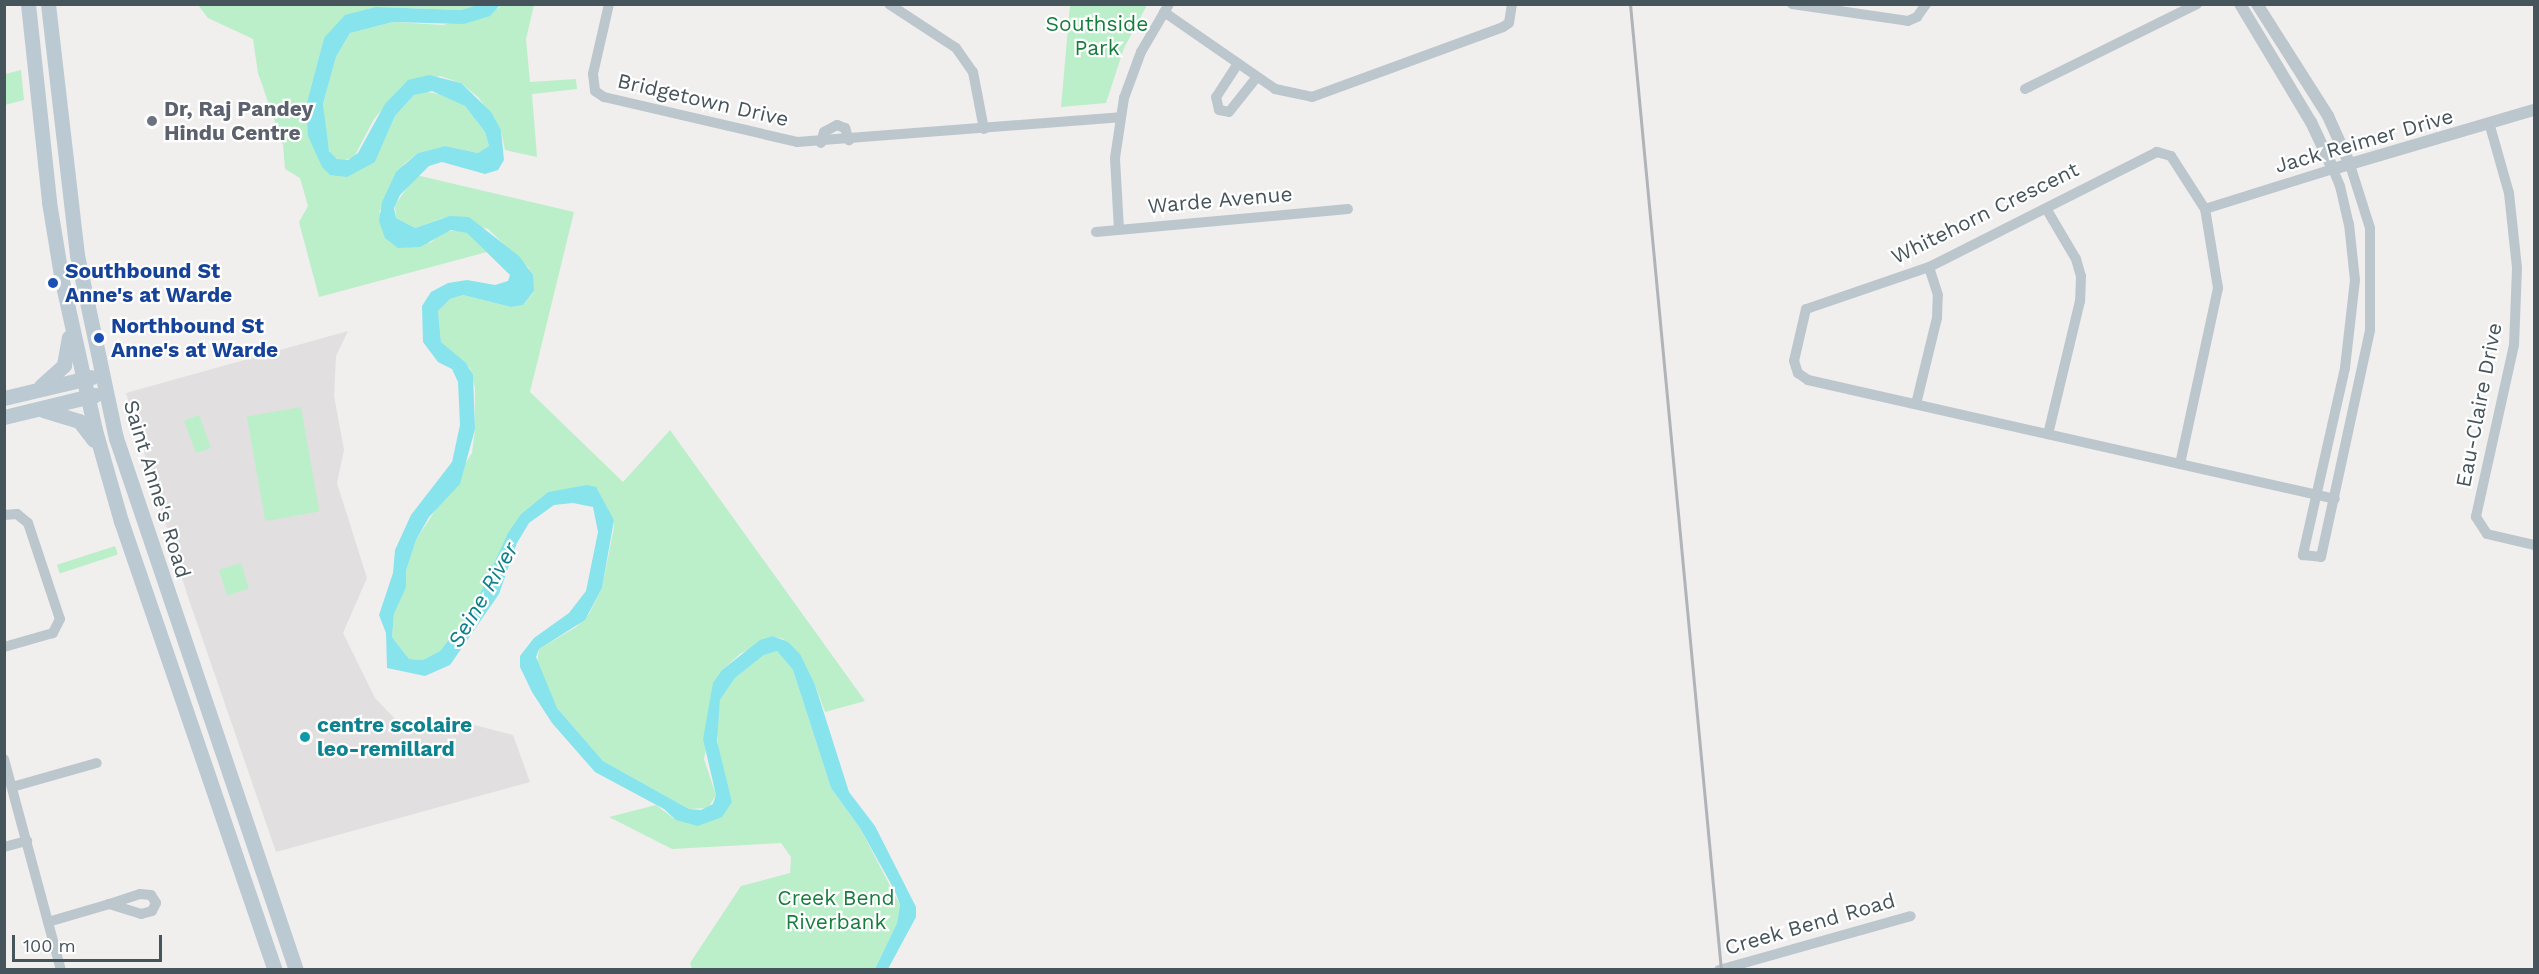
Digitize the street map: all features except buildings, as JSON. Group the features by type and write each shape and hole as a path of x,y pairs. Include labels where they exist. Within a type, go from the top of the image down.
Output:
{"main road":[{"name":"Saint Anne's Road","path":"28,4 49,202 70,322 87,397 121,521 275,969"},
{"name":"Saint Anne's Road","path":"48,4 71,217 101,375 140,517 296,969"},
{"path":"23,393 46,384 62,368 67,355 70,322"},
{"path":"4,398 101,375"},
{"path":"4,417 106,393"},
{"path":"37,409 79,421 106,467"}],"street":[{"name":"Bridgetown Drive","path":"609,4 592,83 604,97 797,142 821,143 1120,117"},
{"path":"889,4 956,48 973,72 984,129"},
{"path":"1119,230 1115,158 1120,117 1133,71 1166,8 1256,78 1287,94 1312,97 1503,27 1509,23 1512,4"},
{"path":"1792,4 1902,21 1917,17 1926,4"},
{"path":"2025,89 2197,4"},
{"path":"2240,4 2312,122 2333,169 2349,224 2355,280 2345,368 2303,555 2321,557 2370,330 2370,228 2350,165 2328,116 2257,4"},
{"path":"1237,65 1216,97 1219,110 1228,112 1256,78"},
{"name":"Jack Reimer Drive","path":"2205,209 2333,169 2490,126 2535,110"},
{"path":"821,143 824,132 837,124 846,128 849,140"},
{"name":"Eau-Claire Drive","path":"2490,126 2509,193 2517,290 2514,345 2476,517 2487,534 2535,545"},
{"name":"Whitehorn Crescent","path":"2180,464 2218,288 2205,209 2171,156 2157,152 2047,210 1929,267 1806,309 1794,361 1798,374 1809,380 2315,495 2335,499"},
{"name":"Warde Avenue","path":"1096,232 1348,209"},
{"path":"2047,210 2076,259 2081,276 2080,301 2049,434"},
{"path":"1916,404 1937,318 1938,296 1929,267"},
{"path":"4,515 17,514 28,523 60,619 53,633 4,647"},
{"path":"4,759 61,969"},
{"path":"12,787 97,763"},
{"path":"4,847 27,841"},
{"path":"48,922 109,904"},
{"name":"Creek Bend Road","path":"1719,969 1911,916"}],"shaded area":[{"path":"348,331 336,356 334,396 344,450 337,483 367,578 343,633 375,698 397,721 419,725 455,720 513,735 530,782 276,852 187,594 126,393"}],"green space":[{"path":"198,5 482,5 461,10 376,7 324,38 306,106 322,167 375,162 395,116 414,95 422,91 449,96 465,106 485,132 489,146 478,153 445,146 418,153 404,164 379,212 430,243 444,232 457,230 468,233 487,252 319,297 299,222 308,206 300,178 285,169 283,145 258,73 253,39 208,18"},
{"path":"500,5 534,5 526,39 530,82 576,79 577,89 532,94 537,157 505,150 501,130 479,98 461,83 440,76 401,87 374,119 354,157 342,161 332,156 326,143 323,104 336,57 350,33 393,22 443,25 499,8"},
{"name":"Southside Park","path":"1070,5 1147,5 1124,48 1106,103 1061,107"},
{"path":"21,70 24,100 5,105 5,74"},
{"path":"416,175 574,212 530,392 623,482 670,430 865,701 825,712 815,685 783,639 773,636 740,654 722,670 704,759 716,795 708,808 689,809 603,761 557,708 545,686 537,663 539,649 576,627 589,614 602,588 614,527 614,520 580,488 548,492 521,514 474,607 440,651 423,660 409,659 392,637 394,614 405,587 406,571 416,540 472,453 475,429 475,388 470,368 441,342 438,311 450,299 463,295 511,307 523,305 534,292 529,268 488,229 443,218 415,228 396,218 395,205"},
{"path":"301,407 319,511 265,521 247,417"},
{"path":"199,415 211,448 196,453 184,420"},
{"path":"115,546 118,555 60,573 57,565"},
{"path":"241,563 249,589 227,596 219,570"},
{"name":"Creek Bend Riverbank","path":"777,651 793,670 831,788 860,828 900,905 897,923 875,969 692,969 690,963 741,886 790,873 791,857 781,843 672,849 609,817 656,805 676,820 722,817 717,731 720,700 735,678 764,655"}],"water":[{"name":"Seine River","path":"482,4 500,5 490,16 464,24 393,22 350,33 336,57 323,104 329,151 337,159 348,160 358,153 385,104 408,80 429,75 461,83 491,112 501,130 504,160 498,170 485,174 442,162 429,166 400,195 394,208 396,218 415,228 450,216 469,217 519,256 533,275 534,291 523,305 511,307 463,295 450,299 438,311 441,342 466,363 473,375 475,429 460,484 429,517 416,540 406,571 406,587 394,614 392,637 409,659 423,660 440,651 474,607 508,533 521,514 548,492 587,485 596,487 614,520 602,588 585,620 539,649 536,657 557,708 603,761 689,809 701,810 713,804 716,795 703,739 713,683 722,670 760,640 773,636 788,642 800,654 815,685 849,792 875,826 916,907 916,917 888,969 875,969 897,923 900,905 895,891 860,828 831,788 793,670 777,651 764,655 735,678 720,700 717,741 732,802 722,817 698,826 676,820 664,809 595,772 552,723 532,692 520,667 520,656 534,638 569,613 586,591 598,532 593,507 573,503 554,505 529,523 517,543 499,594 450,665 425,676 387,668 386,633 379,615 393,573 395,550 411,515 452,462 460,425 458,382 452,369 438,362 423,342 422,306 431,292 448,283 467,280 495,285 508,281 510,275 467,233 451,230 420,247 398,248 385,238 379,221 382,202 396,172 418,153 445,146 478,153 489,146 485,132 465,106 432,91 414,95 395,116 375,162 347,177 330,175 322,167 308,136 306,106 324,38 345,15 376,7 461,10"}],"railway":[{"path":"1630,4 1721,970"}],"place":[{"name":"Dr, Raj Pandey Hindu Centre","path":"152,121"},
{"name":"Southbound St Anne's at Warde","path":"53,283"},
{"name":"Northbound St Anne's at Warde","path":"99,338"},
{"name":"centre scolaire leo-remillard","path":"305,737"}]}
